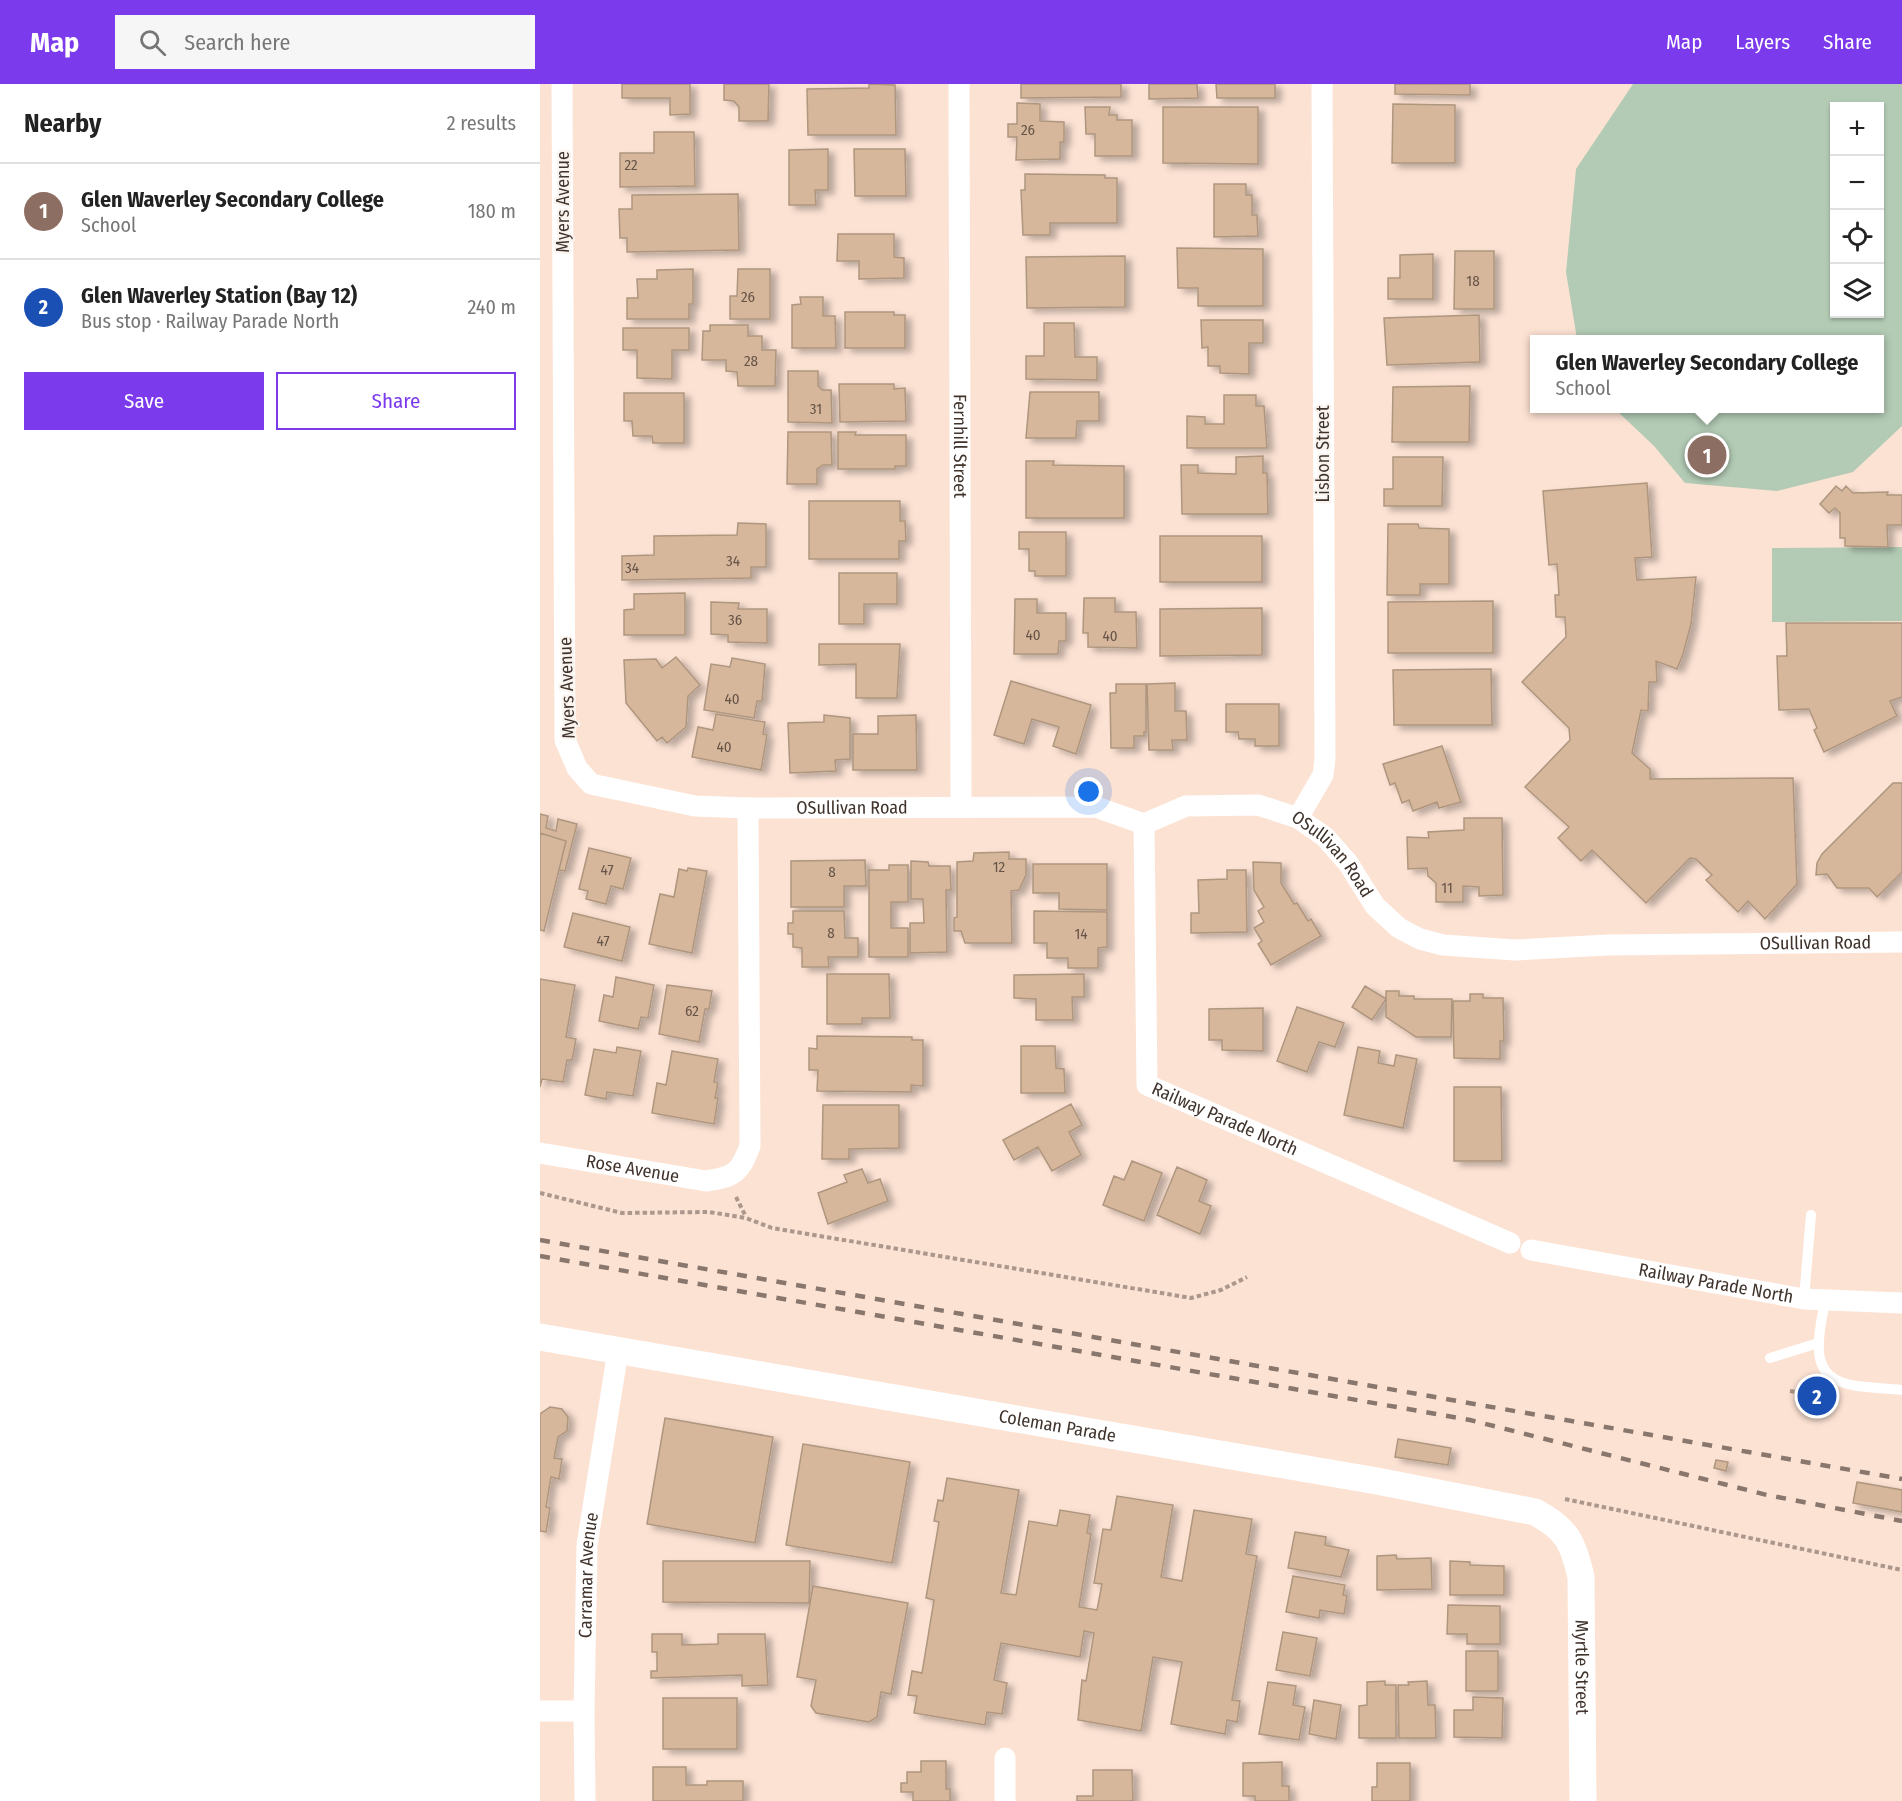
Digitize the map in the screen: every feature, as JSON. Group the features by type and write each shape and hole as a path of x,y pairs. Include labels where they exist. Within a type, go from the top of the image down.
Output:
{"street":[{"name":"Myers Avenue","path":"562,84 565,740 576,768 591,784 695,806 748,808"},
{"name":"Fernhill Street","path":"959,84 962,807"},
{"name":"Lisbon Street","path":"1298,818 1323,775 1325,759 1322,84"},
{"name":"OSullivan Road","path":"748,808 1096,807 1144,824 1186,806 1258,806 1298,818 1325,837 1348,863 1375,906 1399,928 1420,939 1443,945 1515,950 1607,945 1902,942"},
{"name":"Rose Avenue","path":"540,1153 706,1181 728,1178 743,1166 750,1146 748,808"},
{"name":"Railway Parade North","path":"1144,824 1147,1085 1510,1243"},
{"name":"Railway Parade North","path":"1531,1250 1804,1299 1902,1303"},
{"name":"Coleman Parade","path":"540,1337 1497,1503 1535,1512 1553,1522 1567,1535"},
{"name":"Carramar Avenue","path":"585,1801 587,1545 618,1351"},
{"name":"Myrtle Street","path":"1567,1535 1576,1554 1581,1577 1583,1801"},
{"path":"540,1711 584,1711"},
{"path":"1005,1758 1005,1801"}],"lane":[{"path":"1804,1299 1811,1215"},
{"path":"1825,1301 1818,1343 1824,1371 1833,1380 1899,1388"},
{"path":"1770,1358 1818,1343"}],"path":[{"path":"540,1193 622,1213 709,1212 746,1218 772,1228 1191,1298 1221,1290 1247,1277"}],"green space":[{"path":"1633,84 1902,84 1902,426 1853,472 1777,491 1685,483 1654,446 1619,413 1884,413 1884,335 1576,335 1566,272 1576,169"},
{"path":"1902,547 1902,621 1772,622 1772,548"}],"building":[{"path":"622,84 690,84 690,114 670,115 670,98 622,98"},
{"path":"724,84 769,84 768,121 739,121 739,107 734,101 724,100"},
{"path":"869,84 895,85 896,135 808,135 807,89 869,88"},
{"path":"1021,84 1121,84 1121,97 1021,98"},
{"path":"1149,84 1197,84 1198,98 1149,99"},
{"path":"1216,84 1275,84 1275,98 1217,98"},
{"path":"1395,84 1470,84 1470,95 1395,94"},
{"path":"1017,103 1040,104 1040,121 1064,122 1064,142 1060,142 1060,159 1016,160 1017,137 1008,137 1008,124 1017,124"},
{"path":"1393,104 1455,105 1455,163 1392,163"},
{"path":"1085,107 1110,107 1109,115 1117,115 1117,120 1132,120 1132,156 1095,156 1095,134 1086,134"},
{"path":"1163,107 1258,107 1258,164 1163,163"},
{"path":"654,132 694,132 695,186 620,187 620,153 654,153"},
{"path":"828,149 828,190 815,190 816,205 789,205 789,150"},
{"path":"854,149 905,149 906,196 855,196"},
{"path":"1025,174 1105,175 1105,178 1117,178 1117,223 1050,223 1050,235 1023,235 1021,190 1025,190"},
{"path":"1214,184 1246,184 1246,195 1252,195 1252,215 1257,215 1258,236 1214,237"},
{"path":"738,194 739,250 627,252 627,238 620,238 619,209 632,209 632,195"},
{"path":"838,234 894,234 894,257 904,258 904,278 859,279 859,261 837,261"},
{"path":"1177,248 1263,249 1263,306 1198,306 1198,288 1178,288"},
{"path":"1455,251 1494,251 1494,309 1454,309"},
{"path":"1433,254 1433,299 1388,299 1388,278 1400,278 1400,255"},
{"path":"1125,256 1125,307 1027,308 1026,257"},
{"path":"693,269 693,304 689,304 689,319 627,319 627,298 638,298 637,279 657,279 657,270"},
{"path":"738,269 770,269 770,319 730,319 730,296 737,296"},
{"path":"800,297 823,297 823,316 835,316 836,348 792,348 792,305 801,304"},
{"path":"845,312 894,312 894,315 905,315 905,348 845,348"},
{"path":"1479,315 1480,362 1387,365 1384,318"},
{"path":"1201,320 1263,320 1263,343 1249,343 1249,374 1220,373 1220,366 1208,366 1208,347 1202,348"},
{"path":"1044,323 1074,323 1075,357 1097,357 1097,380 1026,379 1026,356 1044,356"},
{"path":"710,325 748,325 748,336 762,336 762,350 776,350 775,386 738,386 737,372 726,371 726,360 702,360 703,331 710,331"},
{"path":"623,328 689,328 689,350 672,350 672,379 637,378 637,350 623,350"},
{"path":"788,371 818,371 818,386 822,390 831,390 832,423 788,422"},
{"path":"839,384 894,384 894,389 905,388 906,421 840,422"},
{"path":"1470,386 1469,442 1392,442 1393,387"},
{"path":"1030,392 1099,392 1099,421 1077,421 1076,438 1026,438"},
{"path":"624,393 684,393 684,443 653,443 652,436 633,436 632,421 624,421"},
{"path":"1224,395 1256,395 1256,406 1264,406 1267,448 1187,448 1187,416 1205,417 1205,424 1224,424"},
{"path":"788,432 831,432 832,465 823,465 817,469 817,484 787,484"},
{"path":"838,432 856,432 855,435 906,435 906,466 895,466 895,469 838,469"},
{"path":"1263,456 1263,473 1267,473 1268,514 1182,514 1181,465 1198,465 1198,473 1236,474 1236,457"},
{"path":"1393,457 1443,457 1442,506 1384,506 1384,489 1393,489"},
{"path":"1026,461 1054,461 1053,465 1124,466 1124,518 1026,518"},
{"path":"1647,483 1652,557 1635,558 1637,580 1696,577 1691,624 1683,654 1677,669 1656,661 1657,682 1649,682 1648,711 1641,710 1632,753 1650,769 1650,779 1793,778 1797,884 1765,919 1748,901 1738,912 1706,880 1712,875 1696,859 1690,858 1646,903 1592,850 1581,861 1558,838 1569,827 1525,787 1570,740 1569,728 1522,682 1566,637 1565,617 1556,617 1555,595 1559,595 1557,564 1549,565 1543,491"},
{"path":"1836,486 1842,491 1846,486 1853,493 1888,492 1887,495 1902,495 1902,525 1887,525 1888,547 1845,546 1845,538 1840,538 1840,513 1835,508 1829,513 1820,504"},
{"path":"809,501 900,501 900,521 905,521 906,541 899,541 899,559 809,559"},
{"path":"738,523 766,524 766,567 751,567 751,578 622,580 622,556 654,555 654,536 737,535"},
{"path":"1388,524 1418,524 1419,528 1449,529 1449,584 1420,584 1420,595 1387,595"},
{"path":"1019,532 1066,532 1066,576 1035,576 1035,571 1029,571 1029,549 1019,549"},
{"path":"1160,536 1262,536 1262,582 1160,582"},
{"path":"839,573 897,573 897,604 864,604 864,624 839,624"},
{"path":"685,593 685,635 624,635 624,610 634,609 634,594"},
{"path":"1084,598 1115,598 1115,612 1136,612 1137,648 1088,647 1088,633 1083,633"},
{"path":"1015,599 1037,599 1037,613 1066,613 1066,641 1059,641 1058,654 1014,654"},
{"path":"1493,601 1493,653 1388,653 1388,602"},
{"path":"711,602 739,603 738,609 767,609 767,643 728,642 728,635 711,634"},
{"path":"1262,608 1262,655 1160,656 1160,609"},
{"path":"1786,623 1902,623 1902,697 1890,701 1897,716 1824,752 1814,730 1817,728 1809,709 1779,710 1777,656 1787,656"},
{"path":"819,644 900,644 897,698 856,698 856,664 819,665"},
{"path":"676,657 700,685 688,696 686,727 667,743 662,737 657,741 626,703 624,660 656,659 662,668"},
{"path":"732,658 765,664 762,701 757,701 754,718 704,710 711,664 730,667"},
{"path":"1491,669 1492,725 1394,725 1393,670"},
{"path":"1011,681 1091,705 1076,754 1053,746 1059,727 1032,719 1024,744 994,735"},
{"path":"1175,683 1175,711 1186,711 1187,740 1172,740 1173,750 1149,750 1147,684"},
{"path":"1116,684 1146,684 1146,732 1144,736 1134,736 1134,748 1111,748 1110,693 1116,693"},
{"path":"1226,704 1279,704 1279,746 1255,746 1255,739 1239,739 1238,732 1226,732"},
{"path":"716,714 765,722 763,734 767,735 761,770 692,757 698,727 713,730"},
{"path":"824,715 850,718 850,759 835,760 836,771 790,773 788,723 824,722"},
{"path":"916,715 917,770 853,770 853,734 878,734 878,716"},
{"path":"1442,746 1461,802 1439,808 1437,802 1413,811 1409,800 1402,803 1395,783 1390,785 1383,764"},
{"path":"1893,783 1902,783 1902,872 1877,897 1869,888 1837,888 1827,874 1816,875 1817,863 1822,854"},
{"path":"540,814 548,816 546,828 556,831 558,819 577,824 565,871 559,870 566,841 540,833"},
{"path":"1464,818 1502,818 1503,895 1479,896 1479,887 1463,886 1463,902 1436,902 1436,883 1428,876 1427,868 1408,869 1407,837 1429,838 1428,832 1464,830"},
{"path":"540,833 566,841 544,931 540,930"},
{"path":"589,848 631,858 623,889 611,886 606,904 586,899 588,891 579,889"},
{"path":"1009,852 1009,859 1026,859 1026,875 1019,890 1011,891 1012,943 965,943 961,931 954,931 954,918 957,917 957,862 973,861 974,853"},
{"path":"865,860 866,886 844,886 844,907 791,907 791,861"},
{"path":"911,861 928,862 929,866 950,866 951,890 946,890 947,952 910,953 910,923 924,923 923,899 911,899"},
{"path":"1253,862 1281,863 1281,883 1294,904 1297,903 1308,921 1311,919 1321,936 1271,965 1258,944 1262,941 1254,928 1264,922 1258,911 1264,907 1254,890"},
{"path":"1033,864 1107,864 1107,910 1059,909 1059,893 1033,893"},
{"path":"889,865 908,865 908,902 891,902 891,928 908,928 908,957 869,957 869,870 889,870"},
{"path":"688,868 707,871 692,953 649,944 660,894 674,897 679,869 687,871"},
{"path":"1227,870 1246,870 1247,932 1191,933 1191,913 1199,913 1198,880 1227,879"},
{"path":"793,911 844,911 845,938 858,938 858,957 828,957 829,967 802,967 802,948 793,947 793,934 788,934 788,923 793,923"},
{"path":"1034,911 1107,912 1107,947 1098,948 1098,968 1068,968 1068,958 1047,958 1047,943 1034,943"},
{"path":"573,913 630,927 622,961 564,947"},
{"path":"827,974 889,974 890,1018 862,1018 862,1024 827,1024"},
{"path":"1084,974 1084,997 1072,997 1073,1020 1036,1020 1036,999 1014,998 1014,975"},
{"path":"616,977 654,985 648,1018 641,1017 638,1029 599,1021 604,995 613,997"},
{"path":"540,979 575,985 566,1037 576,1039 572,1060 567,1060 563,1082 542,1079 540,1087"},
{"path":"667,985 712,991 709,1009 705,1009 699,1042 659,1034"},
{"path":"1365,986 1386,999 1372,1020 1352,1007"},
{"path":"1386,991 1399,991 1399,996 1414,996 1414,999 1452,999 1451,1037 1416,1037 1386,1017"},
{"path":"1470,994 1483,994 1483,998 1503,998 1504,1041 1500,1041 1500,1059 1454,1058 1453,1001 1470,1001"},
{"path":"1297,1007 1344,1023 1335,1047 1319,1042 1307,1072 1277,1061"},
{"path":"1263,1008 1263,1051 1222,1050 1222,1040 1209,1040 1209,1009"},
{"path":"817,1036 912,1037 912,1040 923,1040 923,1086 911,1085 911,1092 817,1091 818,1070 809,1070 809,1048 817,1049"},
{"path":"1021,1046 1055,1046 1056,1068 1064,1069 1065,1093 1021,1093"},
{"path":"617,1047 641,1051 633,1096 607,1092 606,1099 585,1095 594,1049 616,1053"},
{"path":"1358,1047 1380,1051 1378,1063 1394,1066 1396,1055 1417,1059 1403,1128 1344,1115"},
{"path":"672,1051 718,1059 714,1082 718,1083 715,1098 718,1098 714,1124 652,1113 657,1083 666,1085"},
{"path":"1454,1087 1501,1087 1502,1161 1454,1161"},
{"path":"1071,1104 1082,1125 1069,1132 1081,1155 1052,1171 1038,1147 1014,1160 1003,1140"},
{"path":"823,1105 899,1105 899,1148 849,1149 849,1159 822,1159"},
{"path":"1132,1161 1162,1173 1144,1221 1103,1205 1114,1176 1124,1180"},
{"path":"1177,1167 1207,1180 1199,1201 1211,1206 1200,1234 1157,1215"},
{"path":"862,1169 868,1183 880,1179 888,1201 828,1224 818,1193 847,1182 844,1175"},
{"path":"550,1407 562,1409 568,1417 567,1431 558,1437 554,1458 562,1459 559,1479 551,1477 546,1507 550,1508 546,1532 540,1531 540,1414"},
{"path":"665,1418 773,1437 755,1543 647,1524"},
{"path":"1398,1439 1451,1448 1448,1465 1395,1457"},
{"path":"803,1444 910,1462 892,1563 786,1545"},
{"path":"1716,1460 1728,1462 1726,1471 1714,1468"},
{"path":"947,1478 1019,1490 1001,1593 1016,1595 1029,1521 1057,1526 1060,1510 1090,1515 1087,1533 1091,1534 1079,1607 1097,1610 1102,1584 1094,1583 1103,1529 1111,1530 1117,1496 1173,1505 1161,1577 1182,1581 1194,1510 1252,1519 1246,1554 1257,1556 1232,1700 1240,1701 1237,1722 1227,1720 1225,1734 1171,1724 1182,1662 1153,1657 1141,1731 1078,1720 1082,1680 1086,1681 1094,1633 1084,1631 1080,1657 1001,1643 994,1680 1007,1683 1002,1714 987,1712 985,1725 914,1713 917,1696 908,1695 912,1671 922,1673 934,1600 926,1598 939,1522 934,1521 938,1500 943,1501"},
{"path":"1857,1482 1902,1490 1902,1512 1853,1503"},
{"path":"1295,1532 1326,1537 1325,1545 1349,1550 1341,1577 1288,1568"},
{"path":"1396,1555 1397,1559 1431,1558 1432,1589 1377,1590 1377,1556"},
{"path":"663,1561 810,1561 809,1603 663,1602"},
{"path":"1450,1561 1470,1562 1470,1565 1504,1566 1504,1595 1450,1595"},
{"path":"1293,1576 1345,1585 1343,1595 1347,1596 1344,1614 1320,1610 1319,1618 1286,1612"},
{"path":"813,1586 908,1603 891,1694 881,1692 877,1717 869,1722 816,1713 811,1706 816,1680 797,1677"},
{"path":"1448,1605 1500,1606 1500,1644 1467,1644 1467,1634 1447,1634"},
{"path":"1283,1632 1317,1638 1310,1676 1276,1670"},
{"path":"652,1634 682,1634 682,1645 718,1644 718,1634 765,1634 768,1685 742,1686 742,1675 651,1678 651,1671 657,1671 657,1652 652,1652"},
{"path":"1466,1651 1498,1651 1498,1691 1466,1691"},
{"path":"1385,1681 1385,1685 1396,1685 1396,1738 1359,1738 1359,1706 1367,1705 1367,1682"},
{"path":"1427,1681 1428,1705 1435,1705 1436,1738 1399,1738 1398,1685"},
{"path":"1268,1682 1296,1686 1293,1705 1305,1707 1299,1740 1259,1734"},
{"path":"1473,1697 1503,1698 1502,1738 1454,1737 1454,1710 1473,1710"},
{"path":"663,1698 737,1698 737,1749 663,1749"},
{"path":"1314,1700 1341,1705 1336,1739 1309,1734"},
{"path":"921,1761 946,1761 946,1789 950,1789 950,1801 913,1801 913,1792 901,1792 901,1783 907,1783 907,1772 921,1772"},
{"path":"1282,1762 1282,1786 1289,1786 1289,1801 1255,1801 1255,1796 1243,1796 1243,1763"},
{"path":"1377,1763 1410,1763 1410,1801 1372,1801 1372,1787 1377,1787"},
{"path":"653,1767 686,1767 686,1785 707,1785 707,1781 743,1781 743,1801 653,1801"},
{"path":"1093,1770 1132,1770 1133,1801 1077,1801 1077,1796 1093,1796"}],"railway":[{"path":"540,1240 1902,1479"},
{"path":"540,1256 1470,1420 1767,1495 1902,1521"}],"place":[{"name":"Glen Waverley Secondary College","path":"1707,455"},
{"name":"Glen Waverley Station (Bay 12)","path":"1817,1396"}]}
